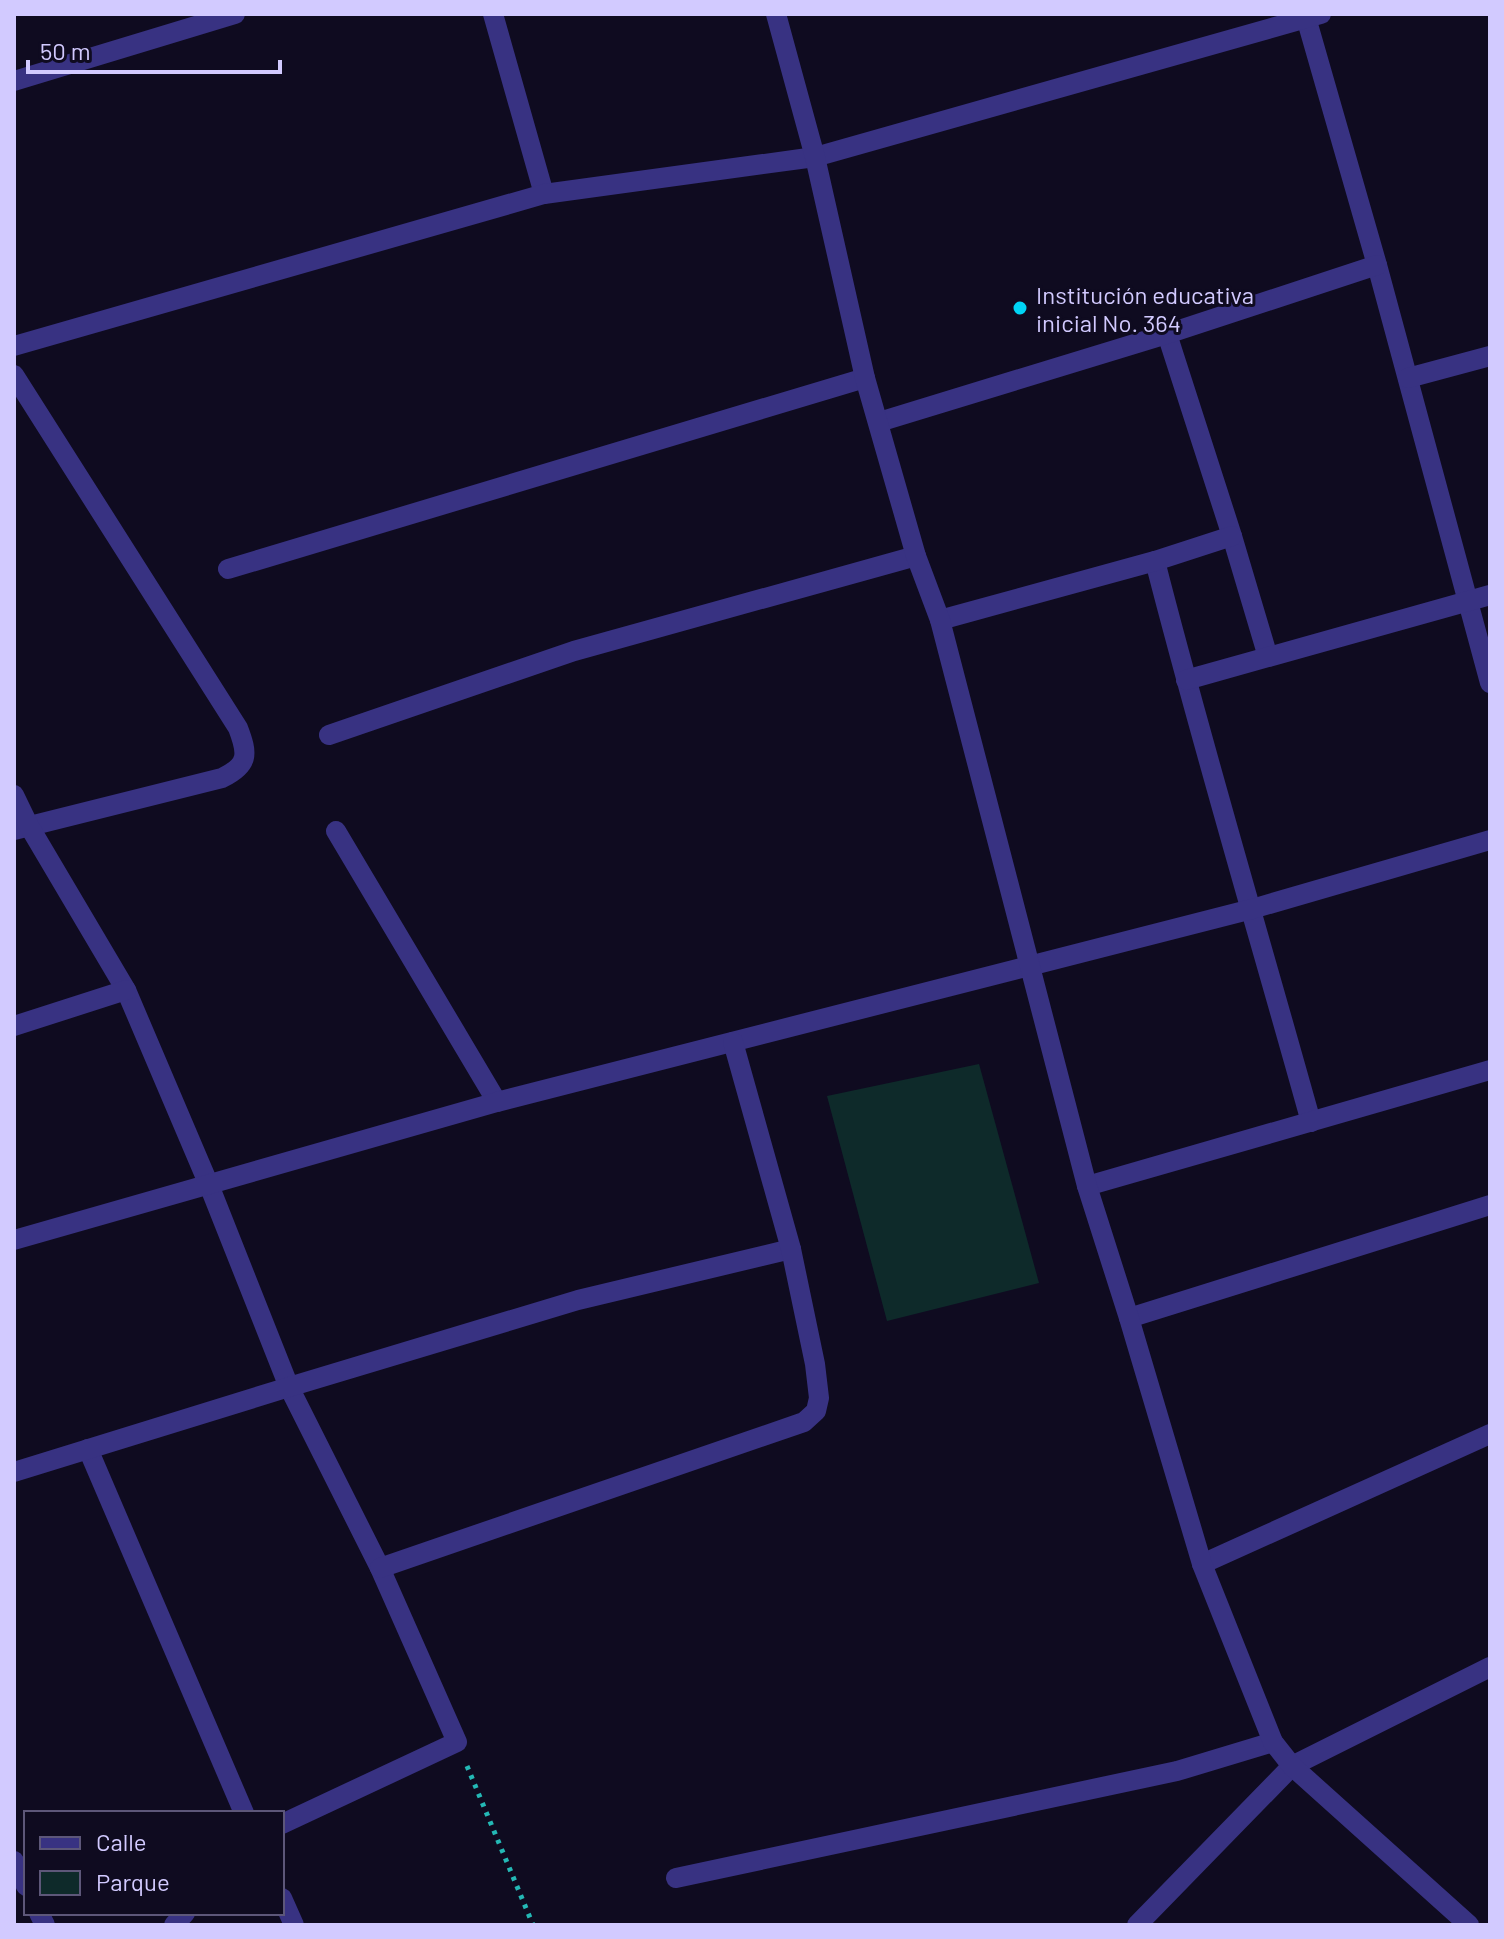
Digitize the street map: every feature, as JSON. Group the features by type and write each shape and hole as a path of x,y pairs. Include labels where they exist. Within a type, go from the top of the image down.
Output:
{"street":[{"path":"14,81 235,14"},
{"path":"493,14 544,194"},
{"path":"776,14 815,157 865,378 916,556 940,620 1087,1186 1202,1564 1273,1742 1292,1766 1469,1925"},
{"path":"14,346 544,194 815,157 1311,15 1490,683"},
{"path":"879,422 1167,334 1377,265"},
{"path":"1167,334 1268,657"},
{"path":"1408,378 1490,356"},
{"path":"14,375 238,728 245,747 245,759 237,771 222,778 21,828"},
{"path":"228,569 865,378"},
{"path":"940,620 1155,561 1232,536"},
{"path":"329,735 574,651 916,556"},
{"path":"1155,561 1311,1122"},
{"path":"1186,680 1490,595"},
{"path":"14,795 21,828 126,990 209,1185 289,1387 380,1568 457,1742 284,1823"},
{"path":"336,831 497,1102"},
{"path":"14,1240 497,1102 1252,909 1490,840"},
{"path":"14,1026 126,990"},
{"path":"380,1568 804,1422 816,1411 819,1398 815,1364 791,1249 733,1042"},
{"path":"1087,1186 1490,1070"},
{"path":"1129,1318 1490,1205"},
{"path":"14,1472 578,1300 791,1249"},
{"path":"1202,1564 1490,1434"},
{"path":"88,1449 243,1811"},
{"path":"1137,1925 1292,1766 1490,1667"},
{"path":"676,1878 1177,1771 1273,1742"},
{"path":"14,1862 24,1882"},
{"path":"284,1902 294,1925"}],"path":[{"path":"457,1742 533,1925"}],"green space":[{"path":"979,1064 1039,1283 887,1321 827,1096"}],"place":[{"name":"Institución educativa inicial No. 364","path":"1020,308"}]}
